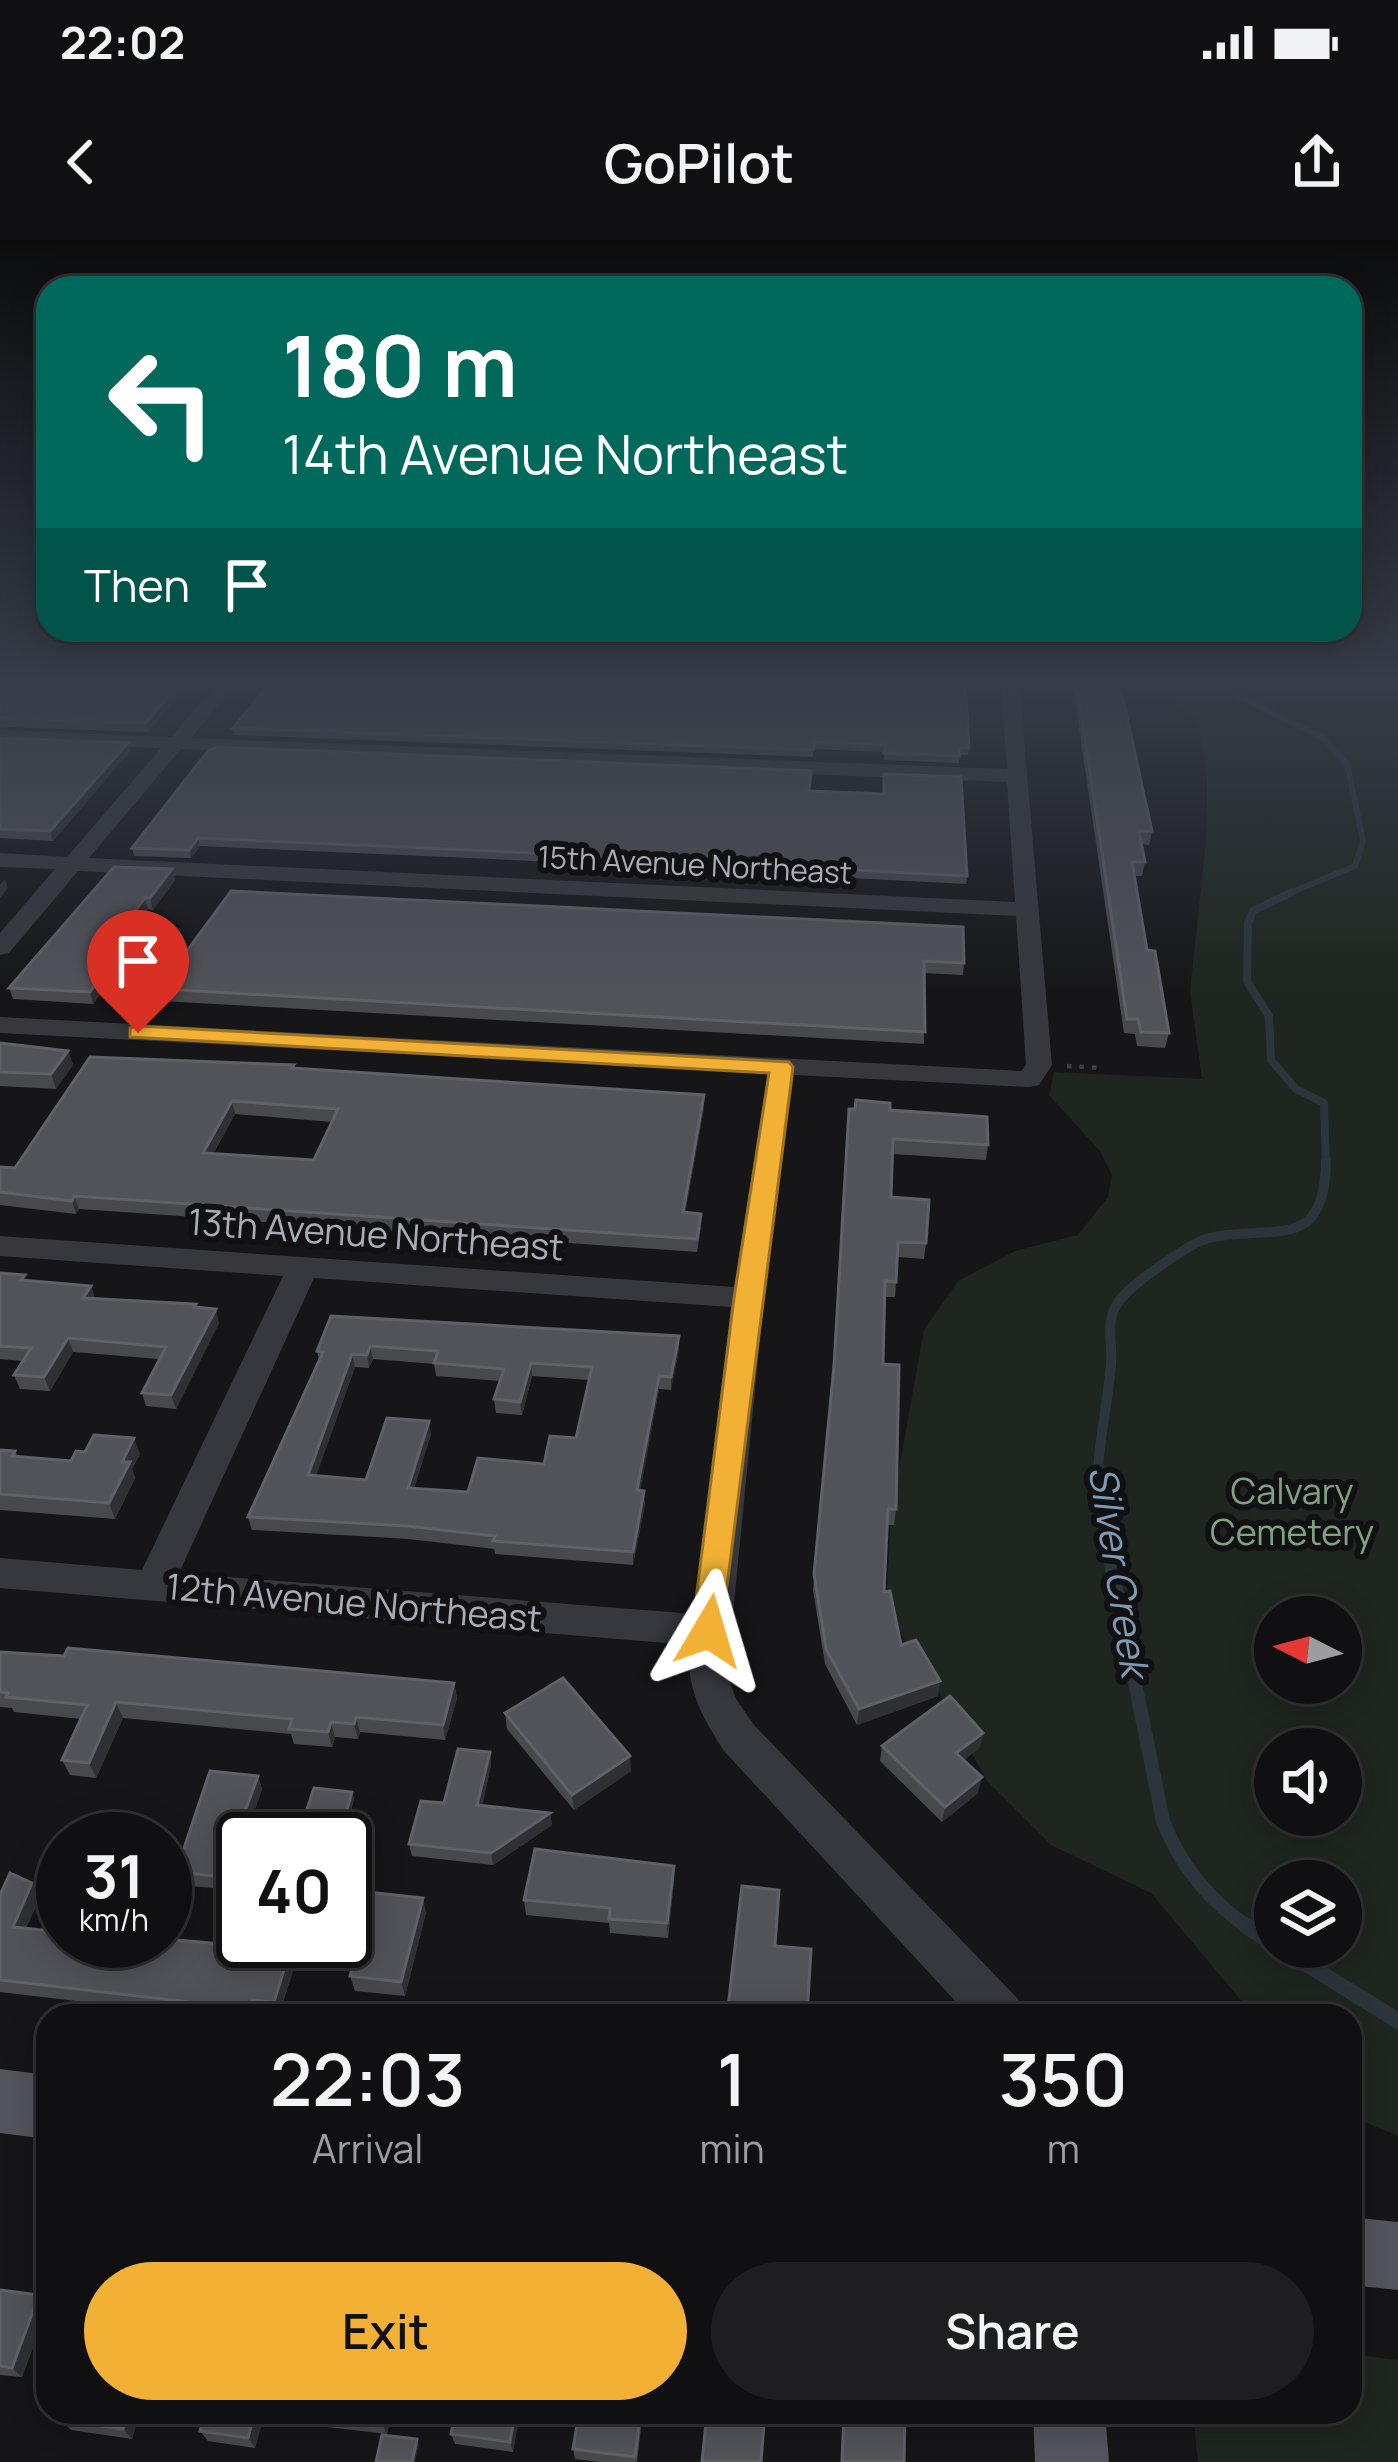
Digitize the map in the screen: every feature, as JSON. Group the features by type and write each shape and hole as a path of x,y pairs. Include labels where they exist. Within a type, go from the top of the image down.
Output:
{"main road":[{"path":"0,2102 36,2106"},
{"path":"1362,2252 1398,2256"},
{"path":"1070,2424 1072,2462"}],"street":[{"path":"0,948 141,784"},
{"path":"0,1025 1029,1078 1040,1065 1018,784"},
{"name":"15th Avenue Northeast","path":"0,860 1027,910"},
{"path":"782,1067 748,1298 707,1674 718,1706 740,1738 989,2004"},
{"name":"13th Avenue Northeast","path":"0,1246 748,1298"},
{"path":"154,1586 302,1269"},
{"name":"12th Avenue Northeast","path":"0,1573 709,1631"}],"green space":[{"name":"Calvary Cemetery","path":"1207,784 1398,784 1398,2136 1362,2121 1362,2004 1244,2004 1151,1893 1051,1845 987,1781 938,1691 886,1611 891,1513 924,1330 958,1281 1015,1251 1078,1235 1108,1197 1112,1175 1100,1151 1049,1095 1054,1072 1202,1079 1190,991 1206,841"},
{"path":"1362,2356 1398,2360 1398,2462 1198,2462 1194,2424 1362,2424"}],"building":[{"path":"0,784 92,784 50,831 0,829"},
{"path":"182,784 810,784 809,791 884,794 884,784 961,784 967,876 198,838 189,850 132,848"},
{"path":"1092,784 1142,784 1152,831 1139,831 1145,862 1132,862 1147,950 1155,951 1169,1033 1141,1032 1138,1019 1127,1019"},
{"path":"114,867 172,869 92,966 108,967 90,992 9,988"},
{"path":"231,891 963,927 964,963 924,961 925,1032 159,989"},
{"path":"0,1043 68,1051 51,1074 0,1072"},
{"path":"90,1057 294,1065 292,1068 704,1095 683,1212 701,1214 697,1239 74,1196 72,1201 0,1192 0,1167 15,1168","holes":["232,1101 338,1109 314,1160 203,1153"]},
{"path":"856,1100 890,1103 890,1110 987,1117 988,1145 893,1139 891,1197 929,1200 926,1243 898,1242 896,1282 885,1281 883,1364 899,1365 896,1509 888,1509 884,1592 890,1591 901,1645 916,1640 940,1681 859,1709 826,1649 814,1574 834,1366 849,1109 855,1109"},
{"path":"0,1273 25,1275 21,1280 91,1286 83,1298 216,1309 171,1395 142,1393 166,1347 68,1338 44,1377 14,1375 31,1348 0,1346"},
{"path":"331,1316 679,1336 671,1377 659,1376 637,1490 644,1491 633,1552 493,1541 495,1536 407,1526 248,1517 323,1352 317,1351","holes":["370,1346 438,1351 434,1363 504,1369 494,1399 520,1402 531,1363 592,1367 576,1438 550,1436 544,1464 478,1458 468,1492 408,1488 429,1421 387,1418 366,1480 308,1475 352,1354 367,1355"]},
{"path":"94,1435 134,1438 122,1462 130,1462 109,1503 0,1494 0,1450 15,1451 12,1456 71,1461 76,1451 85,1452"},
{"path":"68,1648 454,1683 443,1725 356,1717 354,1724 331,1722 328,1732 289,1729 292,1719 116,1702 89,1763 62,1760 87,1705 6,1697 8,1693 0,1692 0,1652 64,1656"},
{"path":"563,1678 630,1756 572,1795 505,1713"},
{"path":"950,1696 983,1733 956,1753 982,1777 945,1807 882,1746"},
{"path":"458,1749 490,1752 477,1805 550,1813 491,1853 409,1844 421,1801 444,1803"},
{"path":"210,1771 258,1776 245,1812 216,1812 216,1876 192,1874 192,1824"},
{"path":"314,1788 352,1792 346,1812 306,1812"},
{"path":"535,1849 674,1866 667,1923 609,1919 610,1908 524,1900"},
{"path":"10,1873 32,1883 13,1927 36,1929 36,1968 192,1968 192,1941 216,1943 216,1968 284,1968 274,2002 252,2000 251,2004 206,2004 0,1980 0,1895"},
{"path":"742,1886 779,1890 775,1946 811,1949 808,2004 728,2004"},
{"path":"372,1892 423,1898 401,1982 350,1976 352,1968 372,1968"},
{"path":"0,2290 36,2295 12,2368 0,2366"},
{"path":"202,2424 252,2424 248,2438 200,2431"},
{"path":"453,2424 513,2424 510,2442 451,2434"},
{"path":"577,2424 639,2424 635,2457 573,2449"},
{"path":"706,2424 764,2424 761,2462 702,2462"},
{"path":"844,2424 905,2424 904,2462 842,2462"},
{"path":"382,2435 417,2439 412,2462 376,2462"}],"waterway":[{"name":"Silver Creek","path":"1291,893 1355,866 1363,841 1351,784"},
{"name":"Silver Creek","path":"1285,895 1291,893"},
{"name":"Silver Creek","path":"1291,893 1253,911 1248,923 1247,981 1269,1016 1271,1060 1296,1089 1324,1103 1326,1162"},
{"name":"Silver Creek","path":"1098,1500 1111,1364 1110,1324 1119,1301 1148,1275 1200,1241 1274,1232 1305,1223 1323,1190 1326,1162"},
{"name":"Silver Creek","path":"1098,1500 1163,1821 1198,1881 1246,1926"},
{"name":"Silver Creek","path":"1246,1926 1254,1931"},
{"name":"Silver Creek","path":"1313,1968 1398,2021"}],"route":[{"path":"138,1033 782,1067 748,1298 709,1631"}]}
